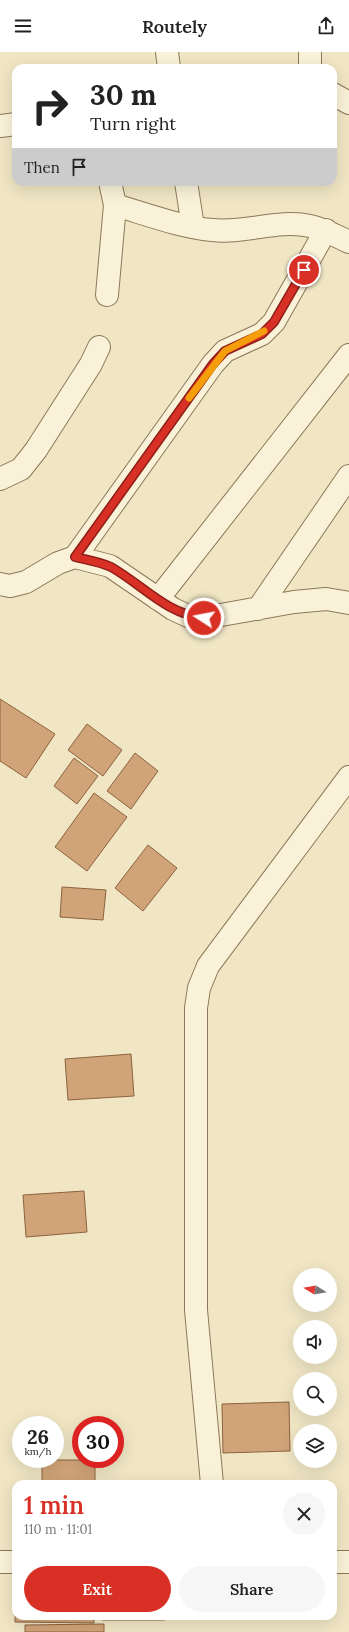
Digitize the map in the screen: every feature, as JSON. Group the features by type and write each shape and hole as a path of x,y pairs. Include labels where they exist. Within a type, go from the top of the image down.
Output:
{"street":[{"path":"167,52 168,64"},
{"path":"310,52 310,64"},
{"path":"337,96 349,103"},
{"path":"0,126 12,124"},
{"path":"107,296 114,206 111,186"},
{"path":"187,186 193,227"},
{"path":"114,206 193,227 227,231 293,224 309,225 326,230 349,242"},
{"path":"75,557 213,364 225,351 262,334 274,322 326,230"},
{"path":"0,479 21,469 36,450 91,364 99,347"},
{"path":"158,599 349,355"},
{"path":"258,609 349,476"},
{"path":"0,584 10,586 26,582 58,563 75,557 110,566 173,609 188,616 204,618 326,599 349,603"},
{"path":"212,1480 196,1310 196,1008 199,988 208,966 349,777"},
{"path":"0,1562 12,1562"},
{"path":"337,1562 349,1562"}],"building":[{"path":"0,699 55,734 26,778 0,761"},
{"path":"87,724 122,750 103,776 68,750"},
{"path":"135,753 158,771 131,809 107,791"},
{"path":"74,758 98,776 77,804 54,786"},
{"path":"94,793 127,817 87,871 55,847"},
{"path":"148,845 177,868 143,911 115,888"},
{"path":"62,887 106,890 103,920 60,917"},
{"path":"131,1054 134,1096 68,1100 65,1059"},
{"path":"84,1191 87,1232 26,1237 23,1195"},
{"path":"289,1402 290,1451 223,1453 222,1404"},
{"path":"64,1460 72,1460 72,1468 95,1468 95,1480 42,1480 42,1468 64,1468"},
{"path":"15,1620 94,1620 94,1623 15,1622"},
{"path":"104,1624 104,1632 25,1632 25,1625"}],"slow traffic":[{"path":"189,398 213,364 225,351 262,334 264,331"}],"route":[{"path":"204,618 188,616 173,609 110,566 75,557 213,364 225,351 262,334 274,322 304,270"}]}
